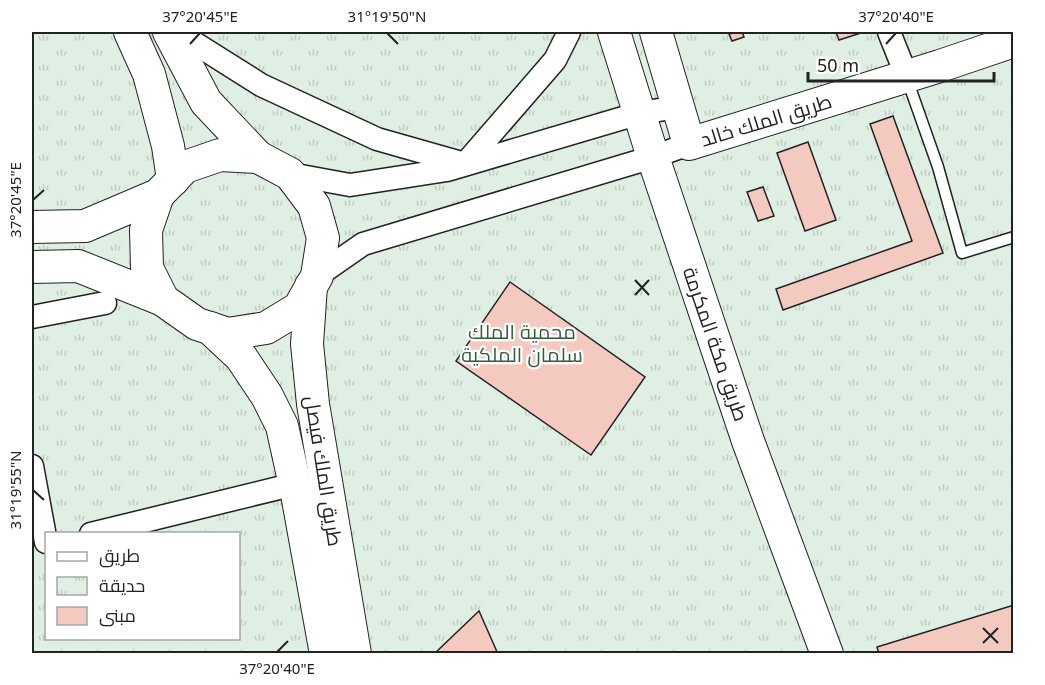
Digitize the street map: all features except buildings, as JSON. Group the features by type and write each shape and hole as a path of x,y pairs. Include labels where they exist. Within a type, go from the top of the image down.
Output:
{"main road":[{"path":"130,32 149,74 168,146 165,187 146,230 147,268 164,300"},
{"path":"32,267 78,266 164,300 196,324 228,334 266,328 299,308 314,281 323,238 314,206 290,174 258,157 206,102 169,32"},
{"name":"طريق مكة المكرمة","path":"614,32 653,157 748,441 827,654"},
{"path":"656,32 689,144"},
{"name":"طريق الملك خالد","path":"689,144 1014,41"},
{"path":"32,227 85,226 165,187 185,167 220,155 258,157"},
{"name":"طريق الملك فيصل","path":"314,281 307,344 313,404 355,654"},
{"name":"طريق الملك فيصل","path":"210,328 241,357 267,396 282,426 326,654"}],"street":[{"path":"177,32 261,84 376,139 465,164"},
{"path":"465,164 555,60 569,32"},
{"path":"889,32 906,77"},
{"path":"290,174 350,185 447,170 640,113 678,107"},
{"path":"314,281 363,244 653,157 689,144"},
{"path":"32,317 105,303"},
{"path":"32,466 45,538"},
{"path":"99,532 295,484"}],"lane":[{"path":"906,77 938,167 962,253 1014,237"}],"green space":[{"name":"محمية الملك سلمان الملكية","path":"32,32 1013,32 1013,653 32,653"}]}
